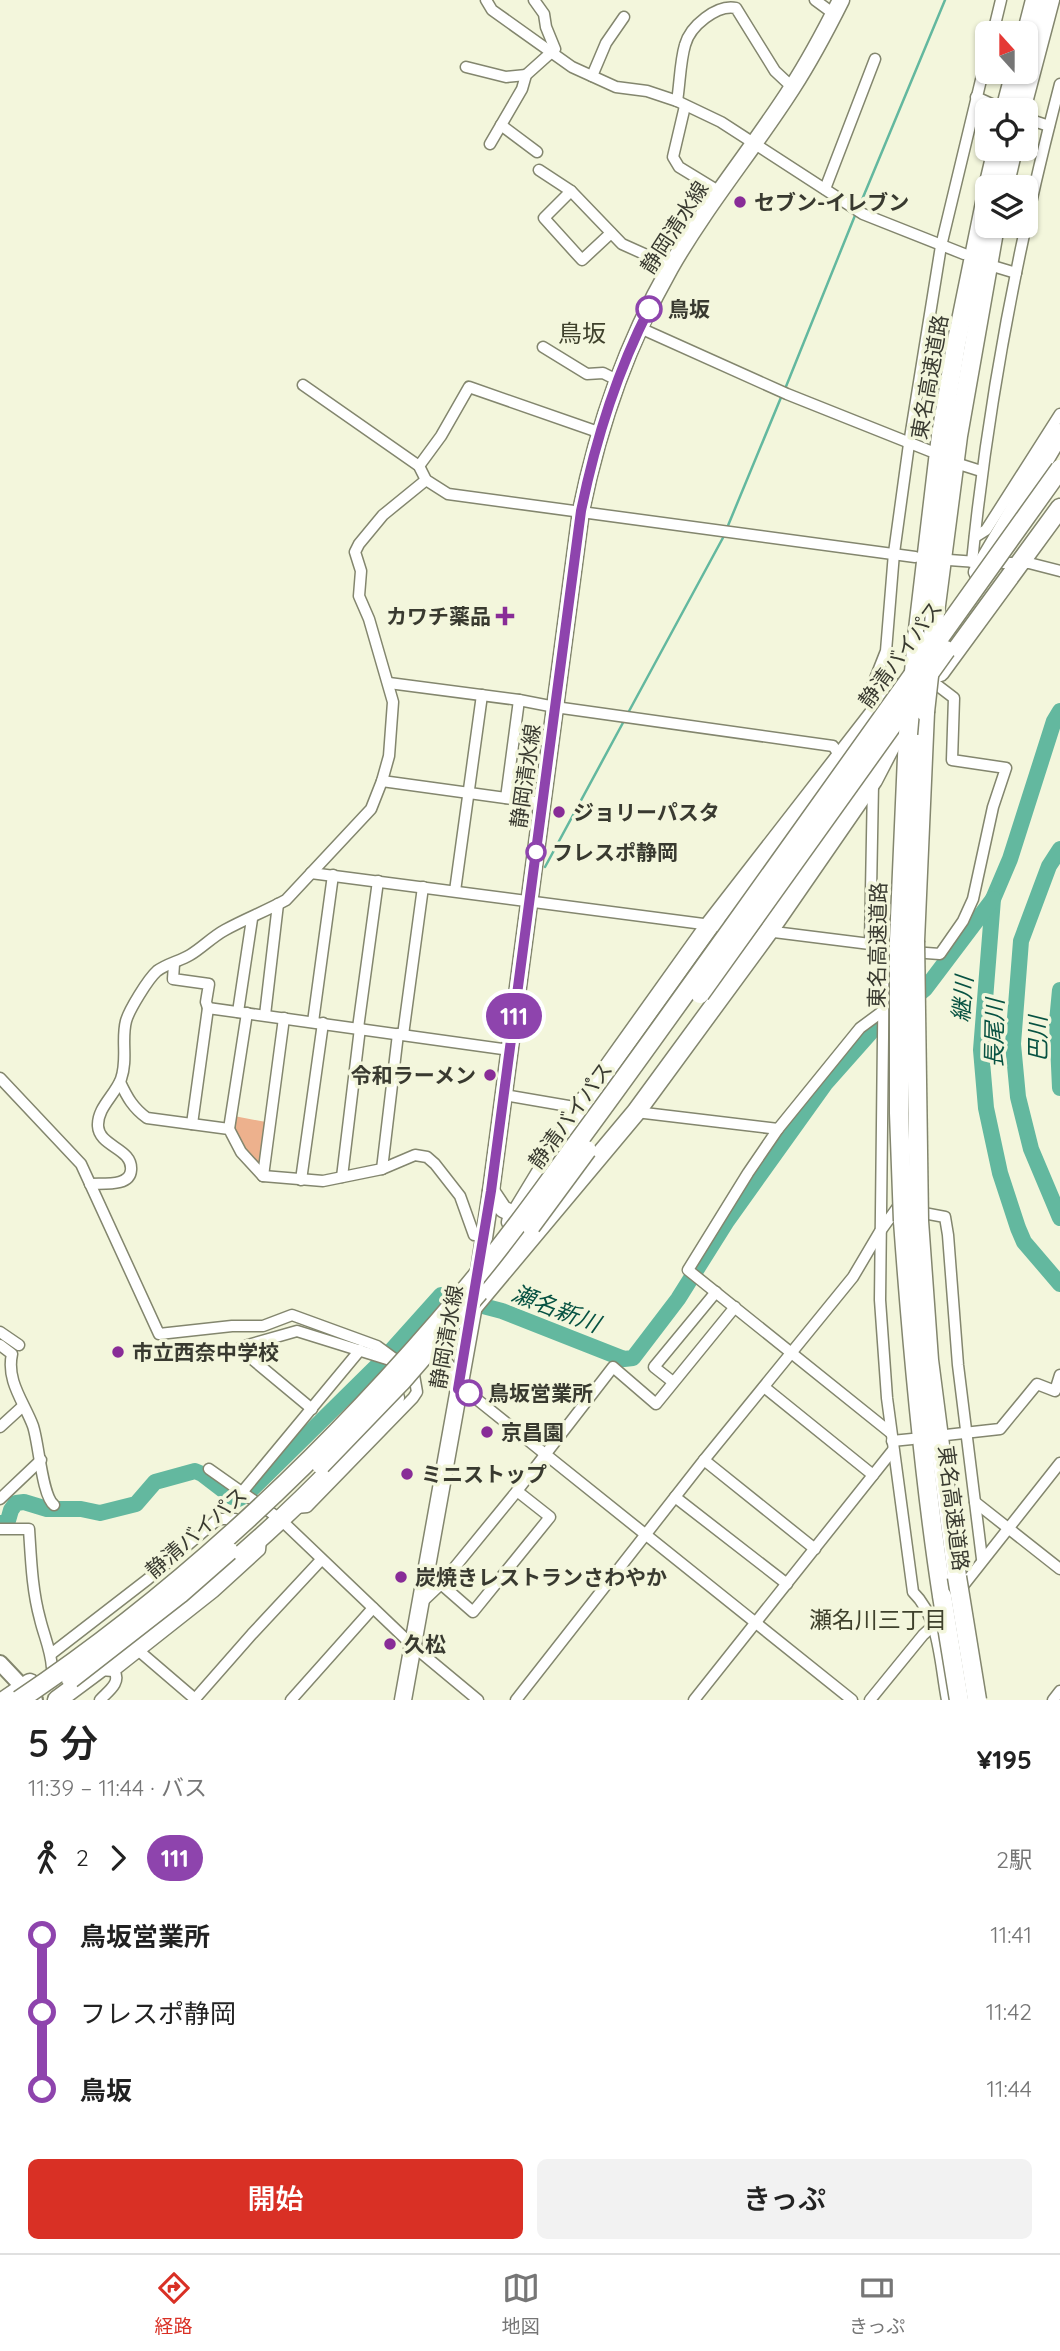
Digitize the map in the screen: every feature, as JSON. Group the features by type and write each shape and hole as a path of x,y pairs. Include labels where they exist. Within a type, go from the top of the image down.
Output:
{"highway":[{"path":"1029,21 1035,0"},
{"path":"1029,98 1050,0"},
{"name":"東名高速道路","path":"977,1700 957,1577 899,1114 899,944 904,731 941,435 978,238"},
{"name":"東名高速道路","path":"899,944 935,613 958,436 993,238"},
{"path":"5,1700 26,1696 52,1661 167,1578 235,1519 248,1496 322,1439 479,1268 515,1215 580,1108 710,925 882,704 978,562 1060,433"},
{"name":"静清バイパス","path":"26,1696 172,1584 270,1499 328,1442 463,1293 931,668 1060,469"},
{"name":"静清バイパス","path":"41,1700 180,1594 283,1502 343,1444 460,1316 581,1159 1060,490"},
{"path":"550,1157 836,768 931,668 1060,508"},
{"path":"57,1700 106,1671 287,1513 364,1436 636,1112 768,932 873,780 904,731 931,668"},
{"path":"593,1163 884,750 931,668"},
{"name":"東名高速道路","path":"911,1221 916,1384 930,1516 959,1700"}],"main road":[{"name":"静岡清水線","path":"403,1700 474,1305 581,511 591,464 640,328 671,266 792,87 837,7"},
{"path":"491,1191 503,1209 515,1215"},
{"path":"431,1354 448,1366 458,1389"},
{"path":"0,1662 26,1696"}],"street":[{"path":"486,0 492,10 572,67 616,87 647,91 721,122 863,214 964,254"},
{"path":"466,67 506,77 526,75 552,54 555,49 544,14 534,0"},
{"path":"815,0 837,7"},
{"path":"996,21 1001,0"},
{"path":"720,192 678,167 673,157 681,104 685,42 699,24 716,10 738,4 775,71 792,87"},
{"path":"592,76 606,43 624,17"},
{"path":"825,189 875,59"},
{"path":"491,144 522,89 526,75"},
{"path":"904,731 882,704 873,684 886,651 894,553 941,246 979,84"},
{"path":"978,562 975,537 981,471 1016,273 1060,84"},
{"path":"1038,122 1049,127"},
{"path":"501,125 537,152"},
{"path":"540,170 571,191 622,244 671,266"},
{"path":"571,191 544,218 582,260 611,233"},
{"path":"996,267 1016,273"},
{"path":"640,328 787,394 930,451"},
{"path":"544,347 587,374 603,373 619,381"},
{"path":"303,385 419,466 426,480 448,494 915,557"},
{"path":"419,466 441,436 469,387 601,433"},
{"path":"975,537 986,530 1060,414"},
{"path":"962,465 981,471"},
{"path":"90,1184 124,1181 131,1172 129,1159 106,1142 98,1130 100,1114 120,1082 125,1063 124,1035 128,1016 155,973 192,954 221,932 252,919 269,906 286,900 371,809 389,756 393,702 369,619 359,596 361,571 355,552 383,515 426,480"},
{"path":"950,560 1029,562 1060,571"},
{"path":"311,873 710,925 870,944 899,944 940,954 963,921 973,899 993,807 1006,768 952,760 954,698 931,668"},
{"path":"389,683 832,746 839,756"},
{"path":"455,891 482,695"},
{"path":"506,798 519,700"},
{"path":"870,944 873,780"},
{"path":"382,781 542,803"},
{"path":"300,1180 333,875"},
{"path":"342,1177 378,881"},
{"path":"382,1169 422,887"},
{"path":"265,1016 278,904"},
{"path":"252,919 229,1129 241,1153 263,1176 323,1181 382,1169 415,1155 426,1157 435,1164 460,1196 474,1235"},
{"path":"899,944 883,1011 880,1300 892,1441 913,1592 924,1603 933,1626 947,1700"},
{"path":"174,964 173,979 209,984 191,1124"},
{"path":"208,1008 510,1050"},
{"path":"883,1011 860,1028 778,1129 688,1269 892,1441 912,1439"},
{"path":"263,1176 284,1018"},
{"path":"0,1078 81,1164 159,1334 232,1326 262,1326 292,1315 377,1346 395,1361"},
{"path":"120,1082 129,1102 146,1118 229,1129"},
{"path":"504,1094 580,1108"},
{"path":"636,1112 778,1129"},
{"path":"464,1205 487,1213"},
{"path":"519,1699 704,1460 853,1277 897,1209 945,1217 982,1559"},
{"path":"673,1382 654,1367 716,1292"},
{"path":"422,1602 441,1584 517,1491 613,1367 656,1404 735,1307"},
{"path":"312,1409 240,1349 241,1346 298,1331 395,1361"},
{"path":"0,1332 19,1345"},
{"path":"2,1349 12,1354 9,1367 33,1426 45,1490 49,1501 54,1504"},
{"path":"248,1496 312,1409 360,1350"},
{"path":"946,1435 1000,1429 1037,1384 1055,1391 1060,1375"},
{"path":"764,1388 873,1475"},
{"path":"458,1389 469,1393 852,1700"},
{"path":"0,1427 23,1406"},
{"path":"694,1700 873,1475 892,1441"},
{"path":"0,1499 41,1460"},
{"path":"704,1460 815,1549"},
{"path":"870,1700 933,1626 982,1559 1060,1463"},
{"path":"209,1469 248,1496 287,1513 321,1560 413,1646 478,1700"},
{"path":"441,1584 473,1612 550,1517 517,1491"},
{"path":"675,1497 787,1584"},
{"path":"975,1502 1060,1569"},
{"path":"0,1529 29,1529 33,1584 39,1618 52,1661"},
{"path":"106,1671 139,1651 214,1592 260,1550 260,1535"},
{"path":"139,1651 195,1700 321,1560"},
{"path":"291,1700 373,1608"},
{"path":"100,1700 117,1682 117,1676 106,1671"},
{"path":"1053,1700 1060,1691"}],"shaded area":[{"path":"234,1116 266,1122 261,1162 256,1164 243,1148 235,1129"}],"waterway":[{"path":"859,207 945,0"},
{"path":"785,389 856,213"},
{"path":"727,528 782,395"},
{"path":"628,713 725,534"},
{"name":"継川","path":"1060,711 1054,721 1010,859 993,899 981,1050 986,1108 1000,1173 1018,1228 1024,1242 1060,1284"},
{"path":"545,867 625,719"},
{"name":"長尾川","path":"1060,849 1049,866 1021,941 1013,1044 1018,1097 1031,1149 1060,1218"},
{"name":"瀬名新川","path":"0,1523 7,1524 16,1503 24,1502 47,1509 81,1509 100,1513 136,1504 155,1482 195,1471 232,1497 238,1499 246,1495 380,1363 441,1295 502,1311 624,1359 633,1358 678,1299 727,1221 825,1084 872,1031 925,989 993,899"},
{"name":"巴川","path":"1060,990 1057,1022 1060,1088"}],"bus line":[{"name":"111","path":"469,1393 458,1389 491,1191 581,511 601,433 649,309"}],"place":[{"name":"セブン-イレブン","path":"740,202"},
{"name":"鳥坂","path":"649,309"},
{"name":"カワチ薬品","path":"505,616"},
{"name":"ジョリーパスタ","path":"559,812"},
{"name":"フレスポ静岡","path":"536,852"},
{"name":"令和ラーメン","path":"490,1075"},
{"name":"市立西奈中学校","path":"118,1352"},
{"name":"鳥坂営業所","path":"469,1393"},
{"name":"京昌園","path":"487,1432"},
{"name":"ミニストップ","path":"407,1474"},
{"name":"炭焼きレストランさわやか","path":"401,1577"},
{"name":"久松","path":"390,1644"}],"district":[{"name":"鳥坂","path":"582,333"},
{"name":"瀬名川三丁目","path":"878,1619"}]}
